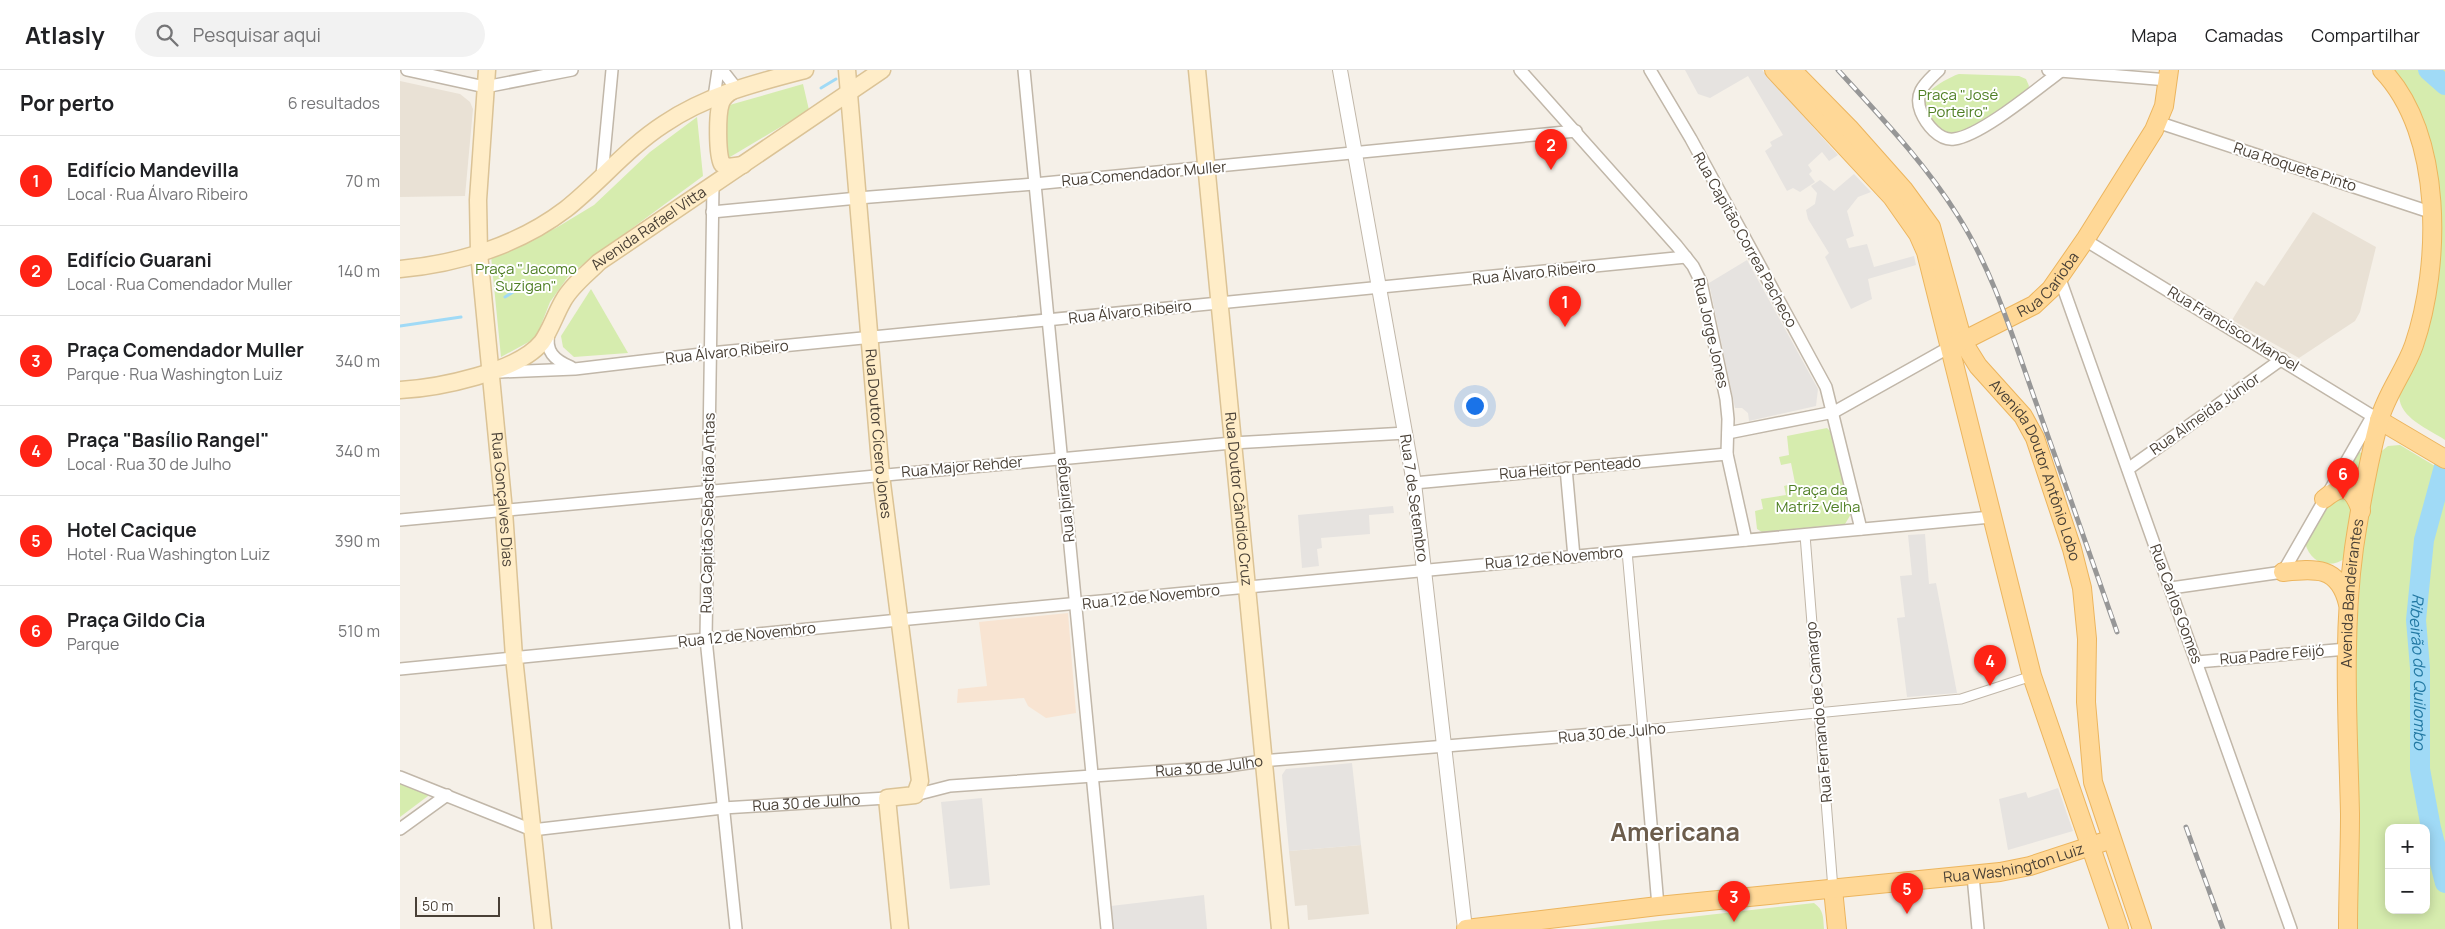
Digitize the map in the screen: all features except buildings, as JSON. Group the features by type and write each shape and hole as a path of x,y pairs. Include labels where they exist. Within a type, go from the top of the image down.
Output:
{"main road":[{"name":"Rua Gonçalves Dias","path":"486,70 478,200 481,270 487,349 504,511 514,657 543,929"},
{"path":"400,268 451,261 480,252 536,228 566,209 633,147 663,124 714,97 736,88 805,70"},
{"name":"Rua Doutor Cícero Jones","path":"847,70 881,475 920,782 914,795"},
{"name":"Avenida Rafael Vitta","path":"400,390 436,385 490,372 510,366 525,358 542,341 554,322 563,300 600,262 882,70"},
{"name":"Rua Doutor Cândido Cruz","path":"1197,70 1262,761 1280,929"},
{"name":"Avenida Doutor Antônio Lobo","path":"1774,70 1892,197 1918,234 1926,252 1956,345 1978,366 2023,416 2034,438 2072,549 2082,588 2087,639 2086,702 2093,782 2142,929"},
{"name":"Avenida Doutor Antônio Lobo","path":"1792,70 1849,128 1904,190 1931,227 1991,517 2032,676 2119,929"},
{"name":"Avenida Bandeirantes","path":"2348,929 2347,649 2354,547 2376,418 2413,347 2420,324 2430,271 2433,213 2429,180 2414,122 2401,96 2382,70"},
{"name":"Rua Carioba","path":"1956,345 2034,305 2060,279 2144,149 2164,106 2169,75"},
{"path":"736,88 725,97 720,107 718,153 722,164 728,166 744,165"},
{"path":"713,186 711,167 714,97"},
{"path":"2376,418 2445,459"},
{"path":"2324,499 2336,490 2346,489 2354,495 2361,511"},
{"path":"2283,572 2306,569 2326,572 2342,586 2349,606"},
{"name":"Rua 30 de Julho","path":"887,798 914,795"},
{"path":"887,798 900,929"},
{"name":"Rua Washington Luiz","path":"1466,929 1658,906 1973,876 2030,866 2112,838"},
{"path":"1833,889 1837,929"}],"street":[{"path":"407,70 485,86 572,70"},
{"path":"602,176 612,70"},
{"path":"720,70 736,88"},
{"path":"714,97 720,70"},
{"name":"Rua Ipiranga","path":"1024,70 1060,459 1077,604 1107,929"},
{"name":"Rua 7 de Setembro","path":"1340,70 1414,483 1466,929"},
{"name":"Rua Jorge Jones","path":"1520,70 1686,257 1698,274 1726,399 1727,454 1746,540"},
{"name":"Rua Capitão Correa Pacheco","path":"1650,70 1691,139 1826,387 1834,412 1861,529"},
{"path":"1939,70 1919,91 1918,100 1921,111 1936,133 1944,138 1954,139 1985,125 2061,71"},
{"path":"2048,70 2169,75"},
{"name":"Rua Roquete Pinto","path":"2157,122 2433,213"},
{"name":"Rua Comendador Muller","path":"712,212 1206,168 1576,131"},
{"name":"Rua Capitão Sebastião Antas","path":"713,186 706,639 736,929"},
{"name":"Rua Francisco Manoel","path":"2085,240 2376,418"},
{"name":"Rua Álvaro Ribeiro","path":"490,372 575,369 710,353 1686,257"},
{"name":"Rua Carlos Gomes","path":"2060,279 2291,929"},
{"path":"554,322 548,334 548,345 552,356 559,362 575,369"},
{"name":"Rua Carioba","path":"1728,434 1834,412 1956,345"},
{"name":"Rua Almeida Júnior","path":"2128,469 2282,359"},
{"path":"2171,588 2283,572 2324,499 2376,418"},
{"name":"Rua Major Rehder","path":"400,520 1232,443 1406,433"},
{"name":"Rua Heitor Penteado","path":"1414,483 1727,454"},
{"path":"1566,468 1574,557"},
{"name":"Rua 12 de Novembro","path":"400,669 1991,517"},
{"name":"Rua Fernando de Camargo","path":"1805,535 1833,889"},
{"path":"1627,552 1658,906"},
{"name":"Rua Padre Feijó","path":"2197,662 2347,649"},
{"name":"Rua 30 de Julho","path":"914,795 950,786 1221,767 1262,761 1643,730 1961,699 2032,676"},
{"name":"Rua 30 de Julho","path":"400,777 532,830 723,808 887,798"},
{"path":"400,829 447,795"},
{"path":"1973,876 1978,929"}],"shaded area":[{"path":"1685,70 1762,70 1838,155 1829,161 1822,152 1808,165 1812,171 1809,174 1815,182 1800,192 1793,188 1787,191 1765,151 1772,146 1770,142 1783,135 1748,76 1710,98 1698,94"},
{"path":"400,81 460,94 470,102 473,109 465,196 400,197"},
{"path":"1854,174 1871,192 1858,197 1847,211 1854,236 1846,239 1849,248 1867,244 1874,267 1914,256 1916,265 1868,279 1872,299 1851,309 1825,257 1829,253 1808,219 1806,210 1815,204 1817,193 1811,186 1820,180 1834,191"},
{"path":"2313,212 2376,247 2360,312 2355,321 2299,358 2232,320 2256,281 2264,286"},
{"path":"1747,260 1818,389 1816,406 1749,421 1748,413 1742,408 1735,408 1709,283"},
{"path":"1393,506 1394,513 1369,515 1370,534 1321,538 1322,548 1317,549 1319,566 1302,568 1298,515"},
{"path":"1925,534 1929,584 1936,583 1957,693 1907,697 1897,618 1905,617 1900,576 1912,575 1908,535"},
{"path":"1068,613 1076,713 1046,718 1028,706 1024,698 957,703 958,689 987,686 979,622"},
{"path":"1352,763 1361,845 1289,851 1282,775 1286,769"},
{"path":"2058,788 2073,831 2008,850 1999,799 2026,792 2028,798"},
{"path":"982,798 990,885 950,889 941,802"},
{"path":"1361,845 1369,914 1308,920 1307,905 1295,906 1289,851"},
{"path":"1204,895 1207,929 1113,929 1111,906"}],"green space":[{"path":"2393,70 2445,70 2445,440 2421,426 2407,414 2399,399 2400,390 2425,330 2433,305 2438,275 2441,219 2436,168 2430,143 2421,118 2409,94"},
{"name":"Praça \"José Porteiro\"","path":"1959,74 2019,76 2026,79 2029,86 2027,91 1962,134 1952,136 1947,135 1933,121 1923,101 1933,89"},
{"path":"803,84 809,110 725,160 726,106"},
{"name":"Praça \"Jacomo Suzigan\"","path":"697,117 703,176 570,274 550,302 536,338 501,357 491,256 556,228 594,205 650,152"},
{"path":"591,289 628,353 574,357 563,347 561,336"},
{"name":"Praça da Matriz Velha","path":"1827,428 1832,433 1851,514 1845,524 1762,532 1757,529 1755,511 1763,509 1761,499 1786,495 1784,486 1795,483 1791,463 1781,465 1779,457 1789,455 1787,436"},
{"path":"2400,445 2445,472 2445,929 2352,929 2356,829 2356,641 2363,537 2378,454 2388,446"},
{"path":"2358,451 2363,454 2347,557 2334,563 2322,563 2312,556 2305,543"},
{"path":"400,779 432,793 400,817"},
{"path":"1814,903 1821,911 1824,929 1585,929"}],"waterway":[{"name":"Ribeirão do Quilombo","path":"2428,70 2445,85"},
{"path":"821,88 836,79"},
{"path":"505,297 513,292"},
{"path":"400,326 461,317"},
{"name":"Ribeirão do Quilombo","path":"2445,463 2424,540 2416,620 2420,668 2420,769 2431,828 2445,883"}],"railway":[{"path":"1838,70 1901,140 1931,177 1958,216 1982,259 2010,327 2117,632"},
{"path":"2186,827 2223,929"}],"place":[{"name":"Edifício Guarani","path":"1551,170"},
{"name":"Edifício Mandevilla","path":"1565,327"},
{"name":"Praça Gildo Cia","path":"2343,499"},
{"name":"Praça \"Basílio Rangel\"","path":"1990,686"},
{"name":"Hotel Cacique","path":"1907,914"},
{"name":"Praça Comendador Muller","path":"1734,922"}],"district":[{"name":"Americana","path":"1675,832"}]}
